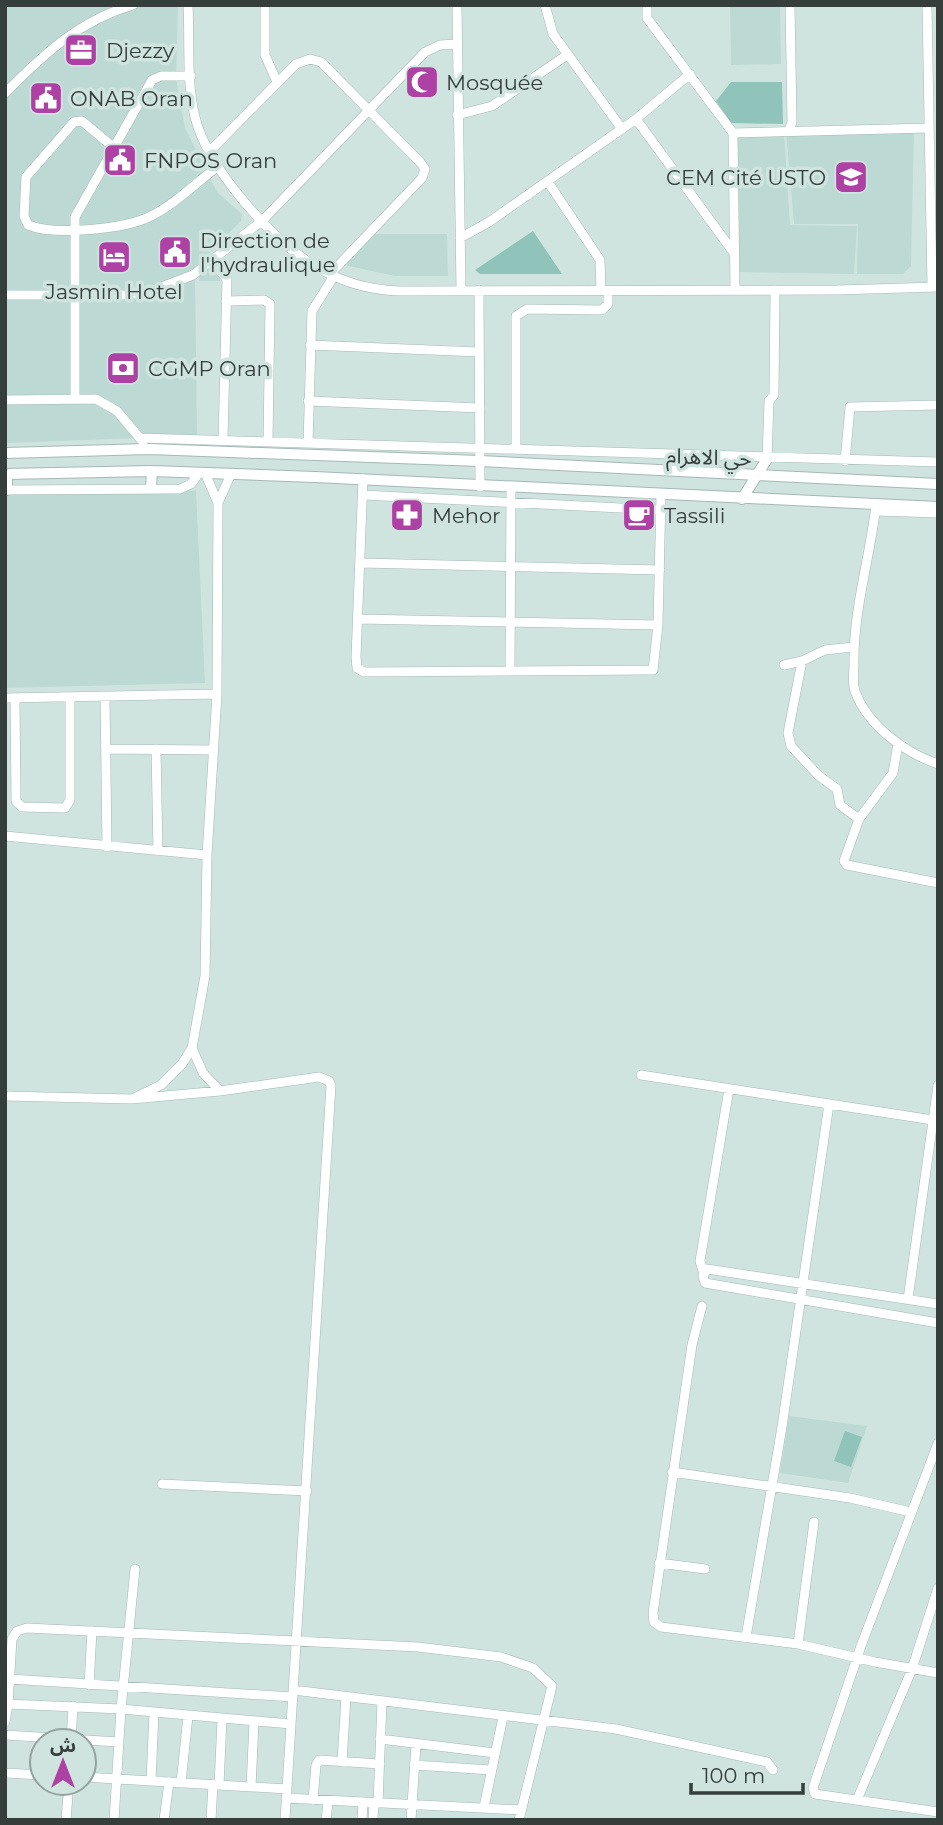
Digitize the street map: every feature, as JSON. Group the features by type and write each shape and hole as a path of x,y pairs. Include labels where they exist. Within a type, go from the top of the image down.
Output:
{"main road":[{"path":"5,453 149,449 480,461 938,484"},
{"path":"742,499 767,460"},
{"path":"151,488 152,471"},
{"path":"6,490 6,474 152,471 363,479 876,508 938,507"}],"street":[{"path":"5,93 48,51 83,25 133,5"},
{"path":"188,5 194,116 209,152 217,167 263,220 298,254 332,275 358,285 388,290 604,291 935,287 928,5"},
{"path":"265,5 267,64 278,82"},
{"path":"457,5 461,290"},
{"path":"545,5 549,26 567,55 622,129"},
{"path":"647,5 647,18 733,134 735,290"},
{"path":"789,130 792,122 790,5"},
{"path":"5,295 75,297 151,291 193,275 263,220 425,52 440,45 456,44"},
{"path":"457,115 492,106 567,55"},
{"path":"209,152 278,82 304,60 317,60 421,162 424,173 332,275 313,307 308,443"},
{"path":"460,238 548,182 636,119 690,74"},
{"path":"75,397 77,212 155,78 191,76"},
{"path":"636,119 734,253"},
{"path":"113,147 86,123 76,121 26,177 24,216 28,225 75,230 149,218 217,167"},
{"path":"733,134 789,130 929,128"},
{"path":"516,449 516,316 527,309 602,310 608,304 600,260 548,182"},
{"path":"212,261 226,275 223,440"},
{"path":"479,290 480,487"},
{"path":"767,460 769,401 774,395 775,290"},
{"path":"226,301 264,300 270,304 268,442"},
{"path":"310,345 479,352"},
{"path":"5,400 75,397 105,402 117,411 149,449"},
{"path":"308,401 480,408"},
{"path":"845,461 850,407 938,405"},
{"name":"حي الاهرام","path":"140,438 516,449 767,460 938,462"},
{"path":"6,490 184,488 202,473 218,503"},
{"path":"132,1099 161,1085 192,1048 205,976 207,855 217,694 218,503 231,474"},
{"path":"363,479 357,663 361,671 653,670 658,625 661,495"},
{"path":"510,671 511,488"},
{"path":"363,495 660,510"},
{"path":"938,513 876,508 853,647 855,692 877,723 898,744 938,764"},
{"path":"362,563 660,570"},
{"path":"359,619 658,625"},
{"path":"785,665 802,662 825,650 853,647"},
{"path":"802,662 788,733 791,746 819,776 837,789 840,805 859,819"},
{"path":"70,698 70,800 65,808 22,807 16,801 10,698 217,694"},
{"path":"105,696 107,847"},
{"path":"898,744 890,778 859,819 844,855 845,864 938,883"},
{"path":"106,749 212,750"},
{"path":"156,750 158,851"},
{"path":"5,835 207,855"},
{"path":"192,1048 203,1073 220,1091"},
{"path":"641,1075 933,1120"},
{"path":"5,1096 132,1099 220,1091 318,1077 329,1081 331,1086 285,1820"},
{"path":"908,1300 938,1085"},
{"path":"729,1089 700,1261 705,1283 938,1322"},
{"path":"746,1637 830,1104"},
{"path":"704,1274 707,1269 938,1304"},
{"path":"702,1306 692,1345 659,1563 653,1612 657,1625 798,1644 857,1658 938,1672"},
{"path":"938,1443 857,1658 813,1788 816,1794 938,1812"},
{"path":"672,1472 850,1497 911,1512"},
{"path":"162,1484 307,1491"},
{"path":"798,1644 814,1522"},
{"path":"659,1563 705,1569"},
{"path":"114,1820 121,1709 135,1569"},
{"path":"857,1800 912,1669 938,1588"},
{"path":"5,1722 12,1639 17,1631 27,1628 418,1647 501,1657 533,1668 552,1686 520,1815 484,1807 328,1802 251,1787 98,1778"},
{"path":"89,1685 92,1631"},
{"path":"10,1679 124,1688 346,1697 545,1720 616,1729 768,1762 773,1770"},
{"path":"342,1762 346,1697"},
{"path":"373,1820 380,1764 382,1702"},
{"path":"8,1704 121,1709 291,1724"},
{"path":"72,1727 73,1706"},
{"path":"151,1781 154,1713"},
{"path":"181,1783 188,1716"},
{"path":"484,1807 503,1717"},
{"path":"211,1820 222,1720"},
{"path":"251,1787 254,1722"},
{"path":"5,1735 28,1737"},
{"path":"380,1739 495,1752"},
{"path":"98,1741 119,1742"},
{"path":"411,1820 416,1745"},
{"path":"313,1800 317,1762 323,1760 380,1764"},
{"path":"414,1765 491,1770"},
{"path":"5,1773 28,1774"},
{"path":"164,1820 169,1782"},
{"path":"66,1820 68,1797"},
{"path":"326,1820 328,1802"},
{"path":"362,1820 363,1802"}],"shaded area":[{"path":"5,5 178,5 176,78 185,128 217,192 242,214 241,221 195,268 197,436 5,443"},
{"path":"730,5 780,5 781,64 731,65"},
{"name":"CEM Cité USTO","path":"914,126 911,266 903,274 857,274 858,224 794,224 786,131"},
{"path":"784,133 790,225 857,226 854,274 736,272 735,136"},
{"path":"370,234 447,234 448,276 395,276 344,265 345,260"},
{"path":"208,259 220,272 220,281 199,281 199,265"},
{"path":"128,489 196,491 205,683 5,688 5,493"},
{"path":"789,1416 867,1426 848,1483 780,1473"}],"green space":[{"path":"731,82 782,82 783,124 731,123 716,101"},
{"path":"533,231 562,274 480,274 475,270"},
{"path":"845,1431 862,1437 851,1467 834,1461"}],"place":[{"name":"Djezzy","path":"81,50"},
{"name":"Mosquée","path":"422,82"},
{"name":"ONAB Oran","path":"46,98"},
{"name":"FNPOS Oran","path":"120,160"},
{"name":"CEM Cité USTO","path":"851,177"},
{"name":"Direction de l'hydraulique","path":"175,252"},
{"name":"Jasmin Hotel","path":"114,257"},
{"name":"CGMP Oran","path":"123,368"},
{"name":"Mehor","path":"407,515"},
{"name":"Tassili","path":"639,515"}]}
